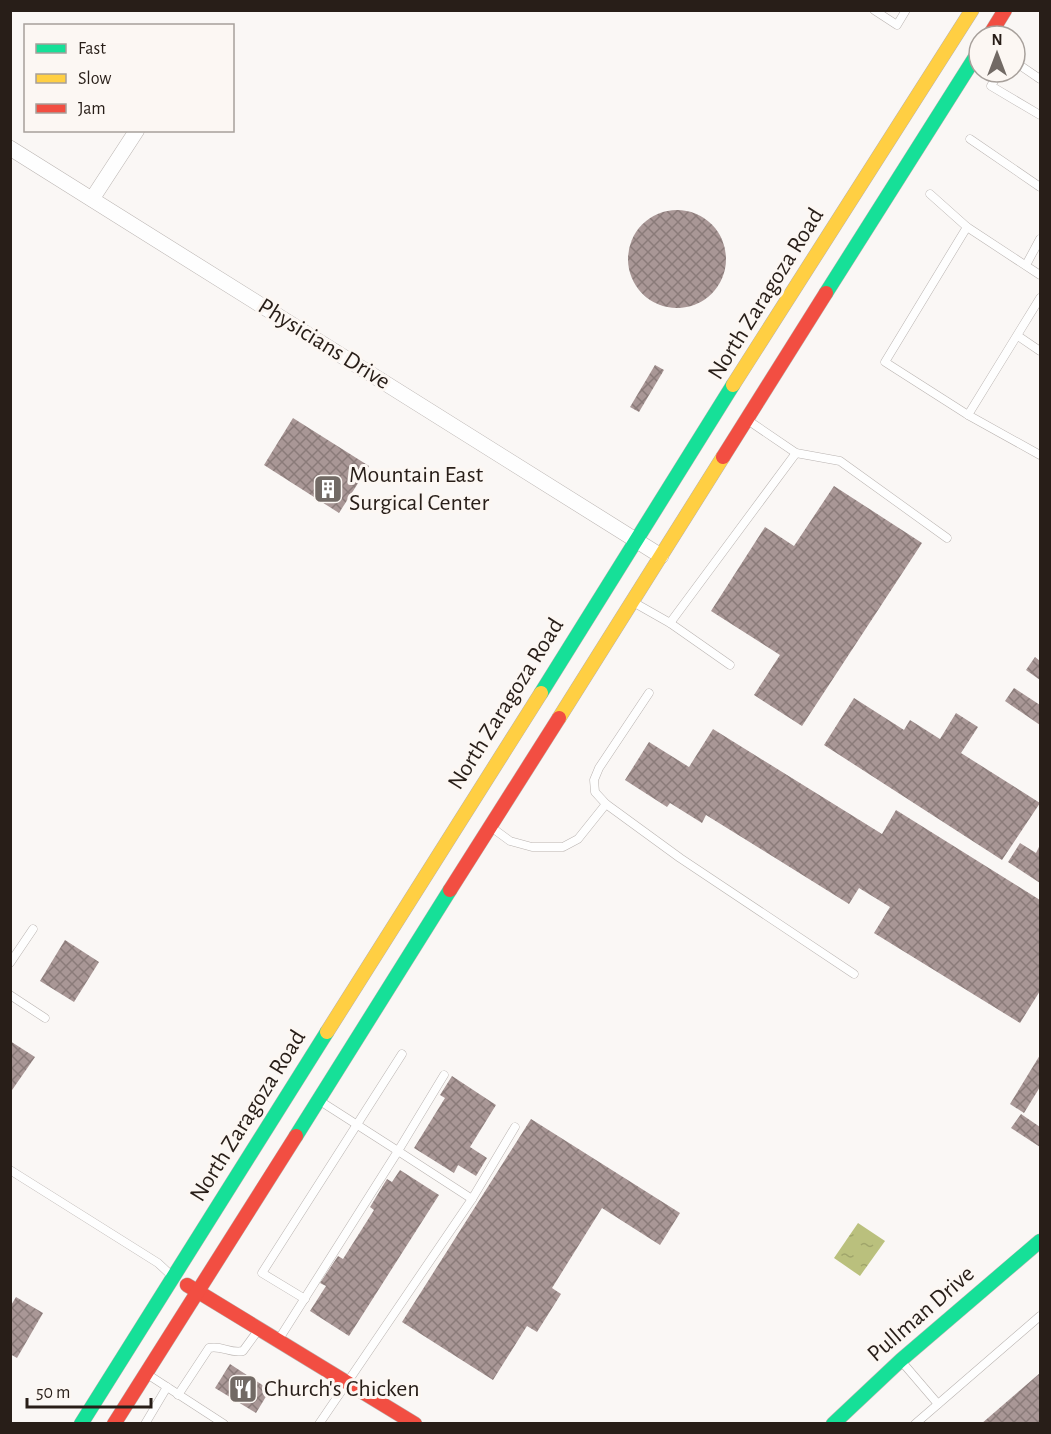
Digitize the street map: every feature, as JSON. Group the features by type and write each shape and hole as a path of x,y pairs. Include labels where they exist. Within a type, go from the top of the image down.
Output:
{"main road":[{"name":"North Zaragoza Road","path":"81,1424 120,1358 972,10"},
{"path":"996,24 1005,10"},
{"path":"114,1424 967,70"},
{"path":"748,420 741,404 772,348 771,326"},
{"path":"407,957 406,938 415,912 413,895"},
{"name":"Pullman Drive","path":"832,1424 900,1360 1041,1241"},
{"path":"173,1277 414,1424"}],"street":[{"path":"92,200 136,132"},
{"name":"Physicians Drive","path":"10,148 661,556"}],"lane":[{"path":"874,10 897,25 906,10"},
{"path":"1027,70 1041,79"},
{"path":"992,84 991,86 1041,115"},
{"path":"970,139 1041,187"},
{"path":"930,195 967,228 1041,275"},
{"path":"967,228 885,362 968,415 1041,455"},
{"path":"1026,266 1041,239"},
{"path":"968,415 1041,298"},
{"path":"1018,336 1041,351"},
{"path":"748,420 796,453 840,461 947,538"},
{"path":"669,623 796,453"},
{"path":"632,602 669,623 730,665"},
{"path":"649,693 599,768 594,780 595,792 606,804 680,858 854,974"},
{"path":"490,826 510,842 532,847 563,847 578,839 606,804"},
{"path":"10,963 33,929"},
{"path":"10,995 45,1018"},
{"path":"305,1299 262,1273 402,1054"},
{"path":"279,1340 444,1075"},
{"path":"319,1100 472,1199"},
{"path":"318,1424 472,1199 515,1127"},
{"path":"10,1170 158,1263 173,1277"},
{"path":"915,1424 1041,1316"},
{"path":"178,1395 209,1348 222,1348 231,1352 243,1351 259,1329"},
{"path":"900,1360 938,1404"},
{"path":"146,1373 224,1424"},
{"path":"144,1424 167,1387"}],"water":[{"path":"858,1223 885,1241 860,1276 834,1258"}],"building":[{"path":"677,210 696,214 711,225 722,240 726,259 722,278 711,293 696,304 677,308 658,304 643,293 632,278 628,259 632,240 643,225 658,214"},
{"path":"655,365 664,370 639,412 630,407"},
{"name":"Mountain East Surgical Center","path":"293,418 369,466 339,513 264,465"},
{"path":"834,486 922,543 802,726 754,695 780,655 711,611 765,527 794,546"},
{"path":"1035,657 1040,661 1040,680 1026,670"},
{"path":"1014,688 1040,705 1040,725 1005,701"},
{"path":"854,698 904,730 910,720 940,739 956,713 978,727 961,753 1040,803 1002,860 824,745"},
{"path":"713,729 882,834 896,810 1040,900 1040,991 1020,1023 874,933 890,907 859,888 849,904 706,815 702,823 670,803 667,807 625,780 649,742 689,767"},
{"path":"1020,843 1036,853 1040,845 1040,883 1008,862"},
{"path":"65,940 99,962 74,1002 40,981"},
{"path":"10,1041 35,1057 10,1093"},
{"path":"1040,1055 1040,1087 1024,1113 1010,1104"},
{"path":"452,1076 496,1105 470,1147 487,1158 476,1176 458,1165 454,1173 414,1148 445,1098 440,1095"},
{"path":"1021,1114 1040,1127 1040,1147 1011,1128"},
{"path":"531,1119 680,1213 660,1245 602,1208 552,1288 561,1294 537,1332 527,1326 493,1380 402,1322"},
{"path":"400,1170 439,1195 349,1336 310,1311 326,1286 320,1283 338,1256 343,1259 374,1210 370,1207 387,1179 392,1182"},
{"path":"16,1297 43,1313 17,1358 10,1354 10,1307"},
{"name":"Church's Chicken","path":"230,1364 270,1390 256,1413 215,1388"},
{"path":"1040,1373 1040,1424 981,1424"}],"traffic: fast":[{"path":"826,293 967,70"},
{"path":"541,693 733,385"},
{"path":"296,1136 450,890"},
{"path":"81,1424 327,1032"},
{"path":"833,1424 901,1360 1040,1241"}],"traffic: slow":[{"path":"733,385 972,10"},
{"path":"559,718 723,457"},
{"path":"327,1032 541,693"}],"traffic: jam":[{"path":"996,24 1005,10"},
{"path":"723,457 826,293"},
{"path":"450,890 559,718"},
{"path":"114,1424 296,1136"},
{"path":"187,1285 415,1424"}],"place":[{"name":"Mountain East Surgical Center","path":"328,489"},
{"name":"Church's Chicken","path":"243,1389"}]}
